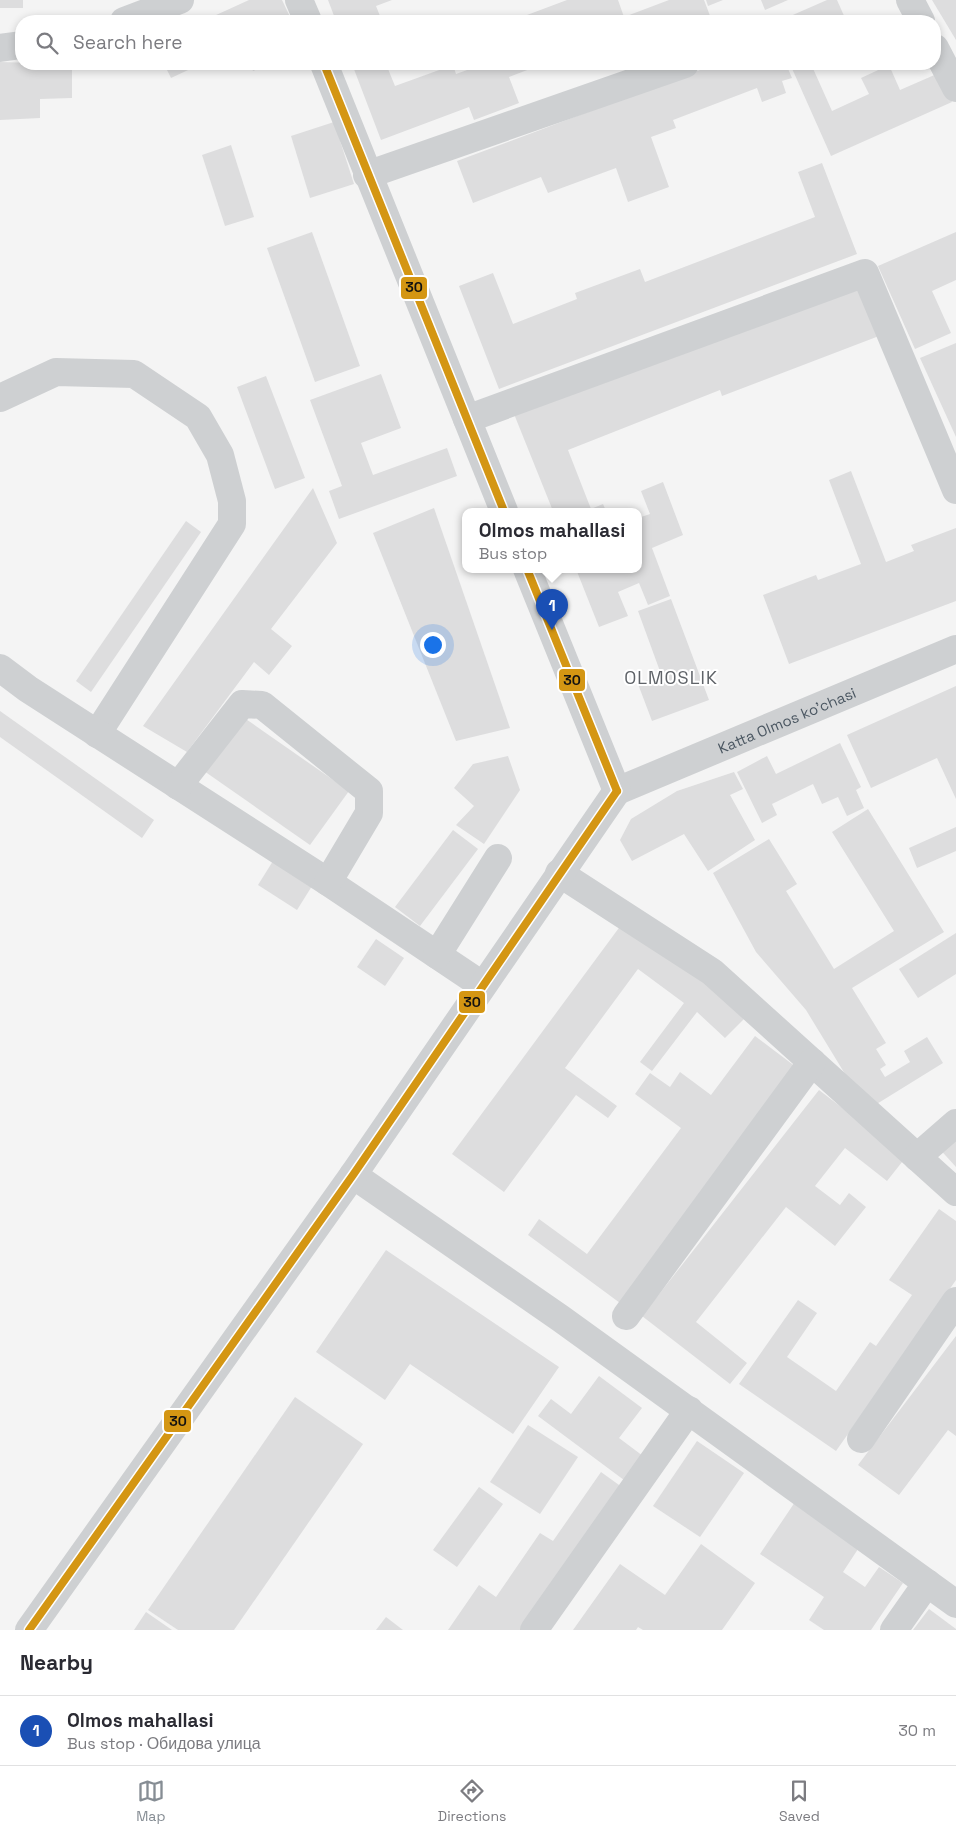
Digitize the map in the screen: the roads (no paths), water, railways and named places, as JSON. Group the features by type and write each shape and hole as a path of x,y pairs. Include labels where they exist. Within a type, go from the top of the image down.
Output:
{"street":[{"path":"116,0 121,15"},
{"path":"139,15 180,0"},
{"path":"300,0 306,15"},
{"path":"910,0 918,15"},
{"path":"0,48 15,46"},
{"path":"941,59 956,88"},
{"path":"326,70 503,508"},
{"path":"368,175 668,70"},
{"path":"467,418 865,273 956,490"},
{"path":"0,398 56,372 134,374 198,417 220,455 232,501 232,524 97,734"},
{"path":"29,1630 353,1175 617,791 529,573"},
{"name":"Katta Olmos ko'chasi","path":"617,791 956,649"},
{"path":"0,668 28,689 328,882 482,985"},
{"path":"178,786 242,704 262,705 369,791 369,813 328,882"},
{"path":"437,955 498,858"},
{"path":"559,873 712,972 956,1192"},
{"path":"626,1316 812,1062"},
{"path":"917,1157 956,1123"},
{"path":"353,1175 689,1410 956,1604"},
{"path":"861,1439 956,1301"},
{"path":"534,1630 689,1410"},
{"path":"894,1630 927,1583"}],"place":[{"name":"Olmos mahallasi","path":"552,630"}],"district":[{"name":"OLMOSLIK","path":"671,677"}]}
